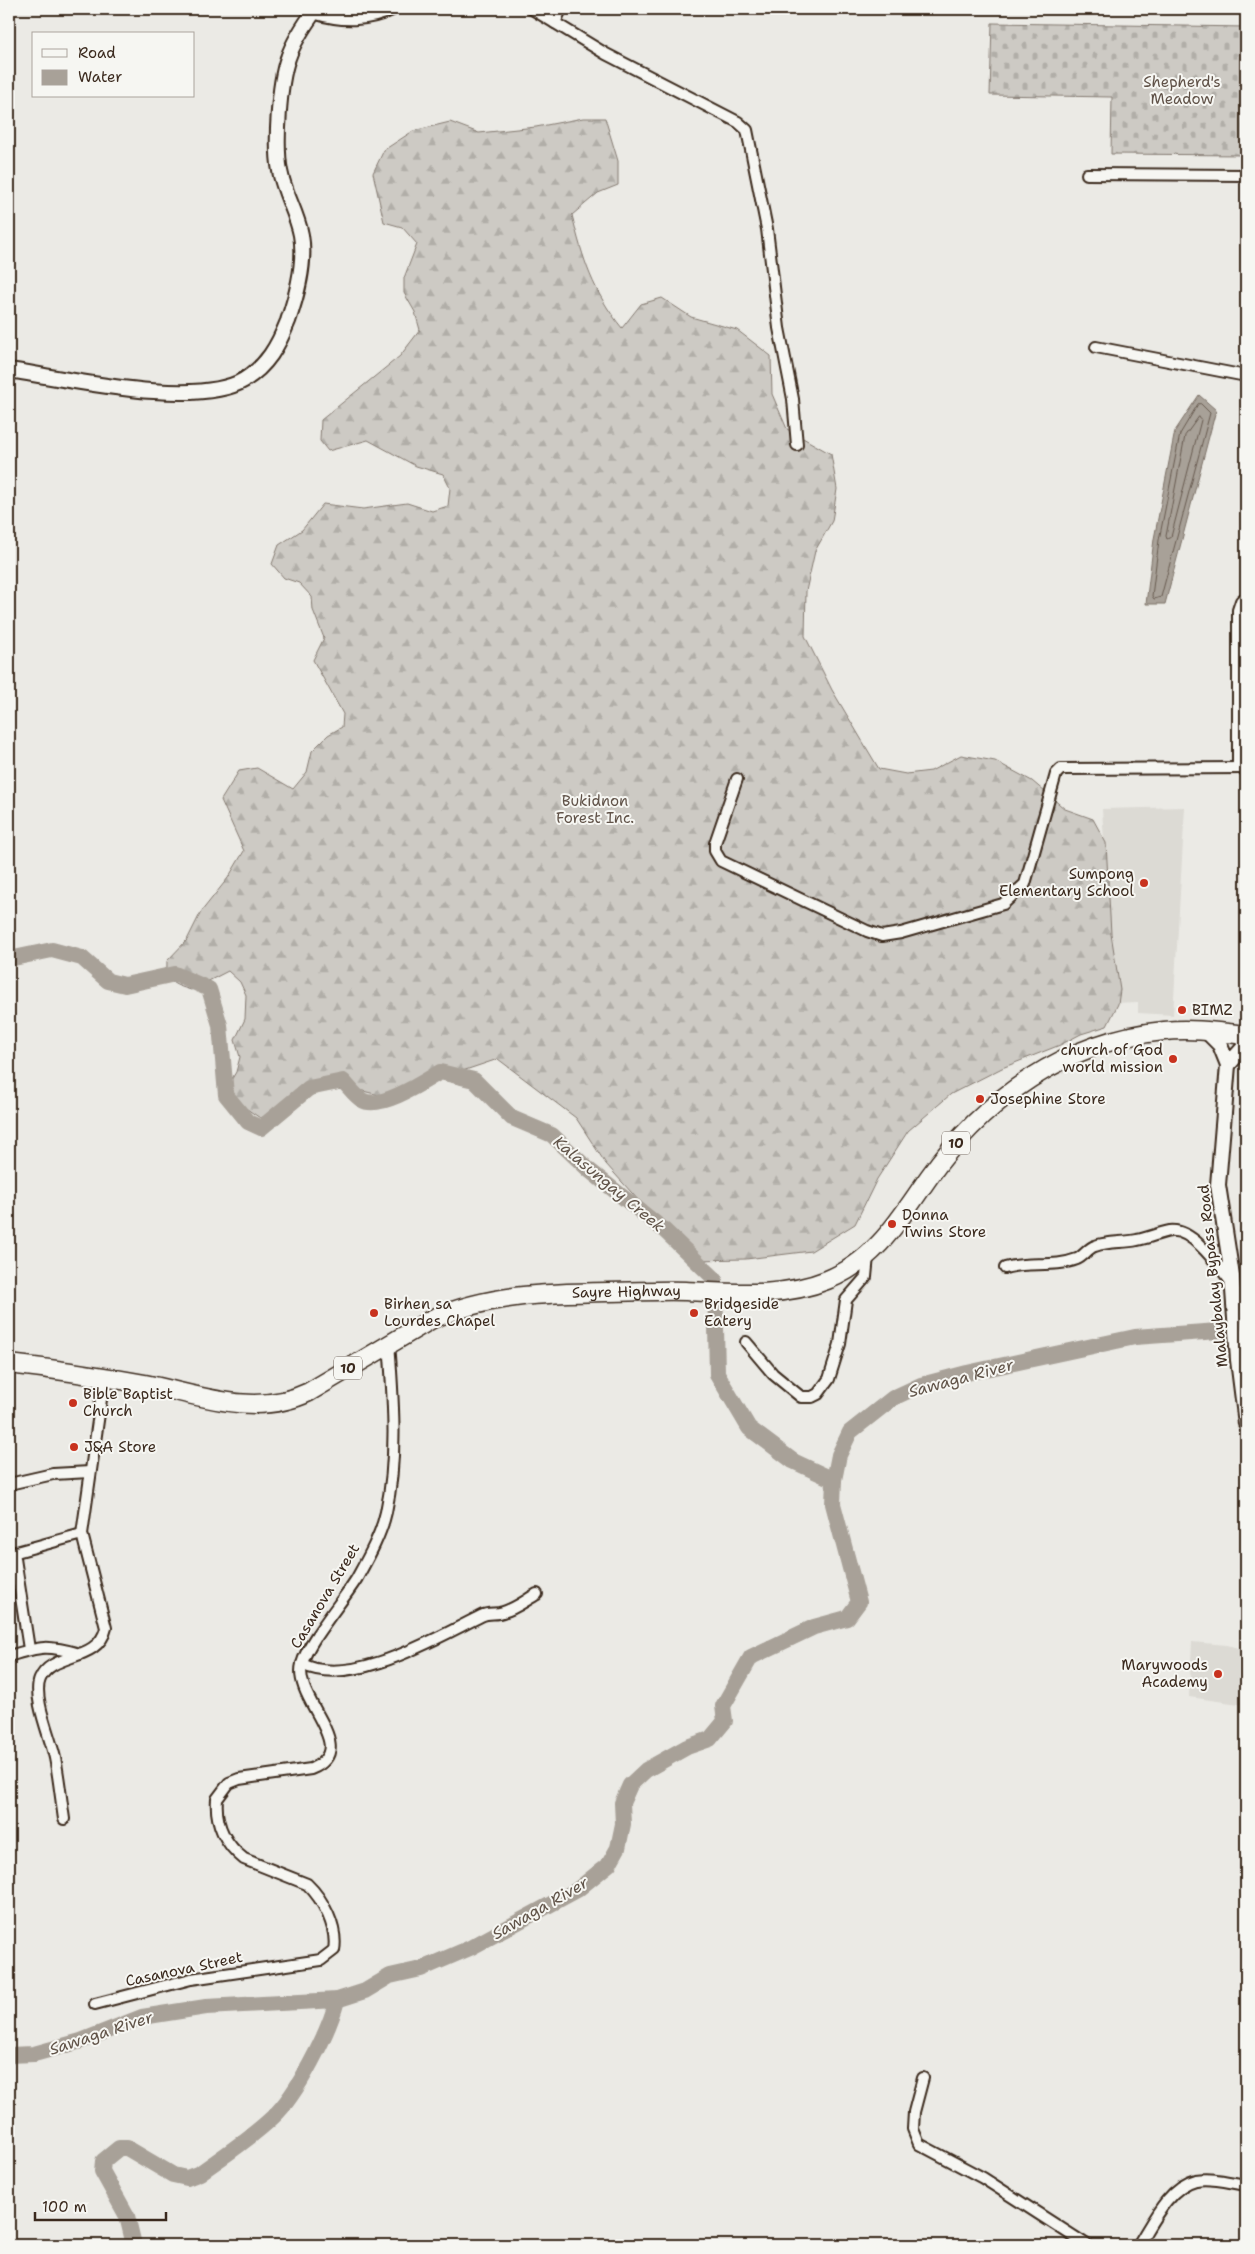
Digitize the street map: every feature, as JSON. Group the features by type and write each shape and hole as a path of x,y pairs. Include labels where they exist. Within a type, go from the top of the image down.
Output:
{"highway":[{"name":"Sayre Highway","path":"9,1364 104,1378 233,1403 275,1404 292,1400 308,1392 390,1342 448,1312 490,1300 538,1293 684,1291 734,1294 775,1292 810,1285 827,1280 846,1271 868,1256 893,1229 946,1154 961,1137 1007,1093 1027,1080 1072,1055 1115,1039 1166,1031 1206,1031"},
{"name":"10","path":"1206,1031 1246,1034"}],"main road":[{"path":"9,370 133,389 179,393 224,388 242,381 267,362 282,335 293,307 302,263 301,236 280,170 278,135 287,59 314,11"},
{"name":"Malaybalay Bypass Road","path":"1206,1031 1220,1045 1228,1065 1218,1185 1233,1291 1238,1360 1246,1424"},
{"path":"1228,1065 1246,1044"}],"street":[{"path":"314,11 339,20 356,20 380,16 395,9"},
{"path":"532,9 606,54 738,122 747,130 767,229 779,328 793,399 797,445"},
{"path":"555,23 562,9"},
{"path":"1087,174 1246,175"},
{"path":"1096,347 1246,376"},
{"path":"737,779 715,843 716,851 721,861 867,931 882,936 901,933 1003,904 1025,884 1057,772 1064,768 1242,767 1238,610 1243,599"},
{"path":"1005,1268 1027,1264 1061,1262 1078,1258 1097,1245 1127,1242 1178,1231 1187,1235 1197,1244 1233,1291"},
{"path":"746,1342 773,1374 801,1396 812,1397 818,1394 829,1379 838,1352 846,1300 866,1277 868,1256"},
{"name":"Casanova Street","path":"96,2004 191,1979 321,1960 334,1950 335,1942 331,1924 314,1890 307,1884 244,1859 237,1854 224,1838 218,1822 216,1809 217,1799 229,1783 238,1779 311,1770 320,1765 326,1758 330,1738 308,1700 302,1683 302,1664 357,1578 379,1534 386,1514 393,1435 390,1342"},
{"path":"64,1819 55,1761 41,1708 39,1681 44,1672 55,1664 99,1646 104,1639 106,1628 82,1534 104,1378"},
{"path":"9,1484 53,1474 90,1472"},
{"path":"30,1649 11,1553 82,1534"},
{"path":"302,1664 320,1671 334,1671 382,1660 444,1635 482,1615 508,1611 537,1594"},
{"path":"9,1656 30,1649 56,1648 80,1654"},
{"path":"923,2078 913,2121 913,2135 919,2144 983,2178 1087,2245"},
{"path":"1138,2245 1164,2205 1183,2185 1196,2180 1212,2180 1246,2185"}],"shaded area":[{"name":"Sumpong Elementary School","path":"1185,807 1173,1015 1138,1013 1138,1002 1114,1003 1102,809"},
{"name":"Marywoods Academy","path":"1192,1642 1227,1645 1246,1650 1246,1705 1189,1697"}],"green space":[{"name":"Shepherd's Meadow","path":"992,23 1246,27 1246,155 1111,154 1112,97 990,95"},
{"name":"Bukidnon Forest Inc.","path":"583,118 605,118 618,161 618,185 598,193 572,215 580,247 590,275 612,315 622,328 641,304 662,298 691,317 737,330 771,356 772,394 787,429 831,454 837,489 832,521 815,551 806,591 805,636 832,690 879,769 906,774 931,771 961,755 995,761 1032,781 1065,809 1093,819 1106,843 1111,934 1120,990 1118,1004 1107,1026 1081,1034 1060,1045 1002,1068 951,1094 908,1131 877,1179 855,1224 811,1251 746,1259 695,1260 665,1230 606,1164 576,1118 498,1059 412,1088 379,1095 351,1088 317,1092 290,1109 260,1118 237,1102 227,1087 236,1072 240,1057 235,1040 245,1019 246,995 240,982 228,971 191,990 172,982 168,974 167,961 187,940 201,912 228,878 244,851 221,800 239,771 257,768 293,789 307,772 312,751 328,735 342,727 343,714 313,660 324,638 313,610 312,597 299,583 284,578 272,564 279,545 302,530 323,504 363,509 407,503 432,511 448,506 450,488 443,474 416,466 368,440 328,451 320,441 321,420 400,356 420,330 415,312 404,293 404,278 417,244 402,227 384,222 373,173 384,150 413,131 450,122 479,133 536,127"}],"water":[{"path":"1199,395 1216,410 1165,604 1146,604 1154,539 1175,431"}],"waterway":[{"name":"Kalasungay Creek","path":"9,959 52,950 82,958 108,981 125,985 175,974 209,989 220,1025 226,1095 248,1122 261,1128 309,1088 343,1081 362,1100 380,1102 402,1094 440,1072 474,1080 512,1118 552,1135 589,1170 664,1230 715,1279 717,1374 749,1428 793,1461 834,1480"},
{"name":"Sawaga River","path":"9,2055 34,2054 81,2041 142,2017 206,2007 337,2000 365,1991 390,1976 421,1969 470,1948 577,1890 609,1864 618,1848 623,1824 622,1803 630,1785 646,1770 687,1747 710,1739 725,1721 723,1706 751,1657 814,1627 847,1618 859,1602 833,1504 834,1480 839,1455 850,1432 893,1398 921,1385 967,1373 1135,1337 1246,1329"},
{"path":"134,2245 127,2216 102,2171 103,2161 119,2148 127,2148 173,2175 187,2178 200,2173 256,2132 282,2107 302,2079 320,2045 337,2000"}],"place":[{"name":"Sumpong Elementary School","path":"1144,883"},
{"name":"BIMZ","path":"1182,1010"},
{"name":"church of God world mission","path":"1173,1059"},
{"name":"Josephine Store","path":"980,1099"},
{"name":"Donna Twins Store","path":"892,1224"},
{"name":"Birhen sa Lourdes Chapel","path":"374,1313"},
{"name":"Bridgeside Eatery","path":"694,1313"},
{"name":"Bible Baptist Church","path":"73,1403"},
{"name":"J&A Store","path":"74,1447"},
{"name":"Marywoods Academy","path":"1218,1674"}]}
